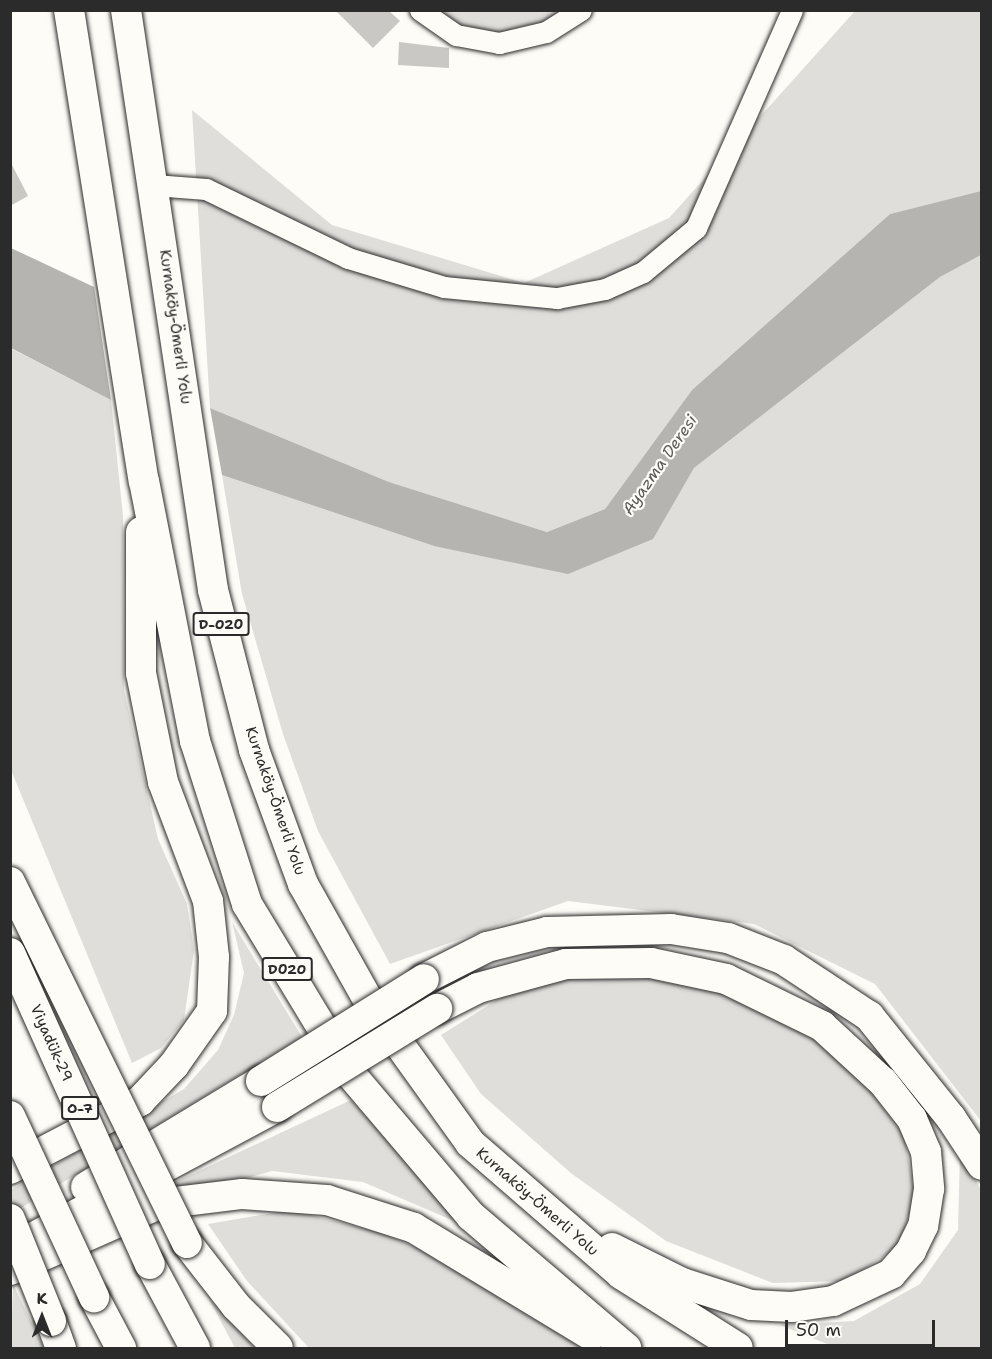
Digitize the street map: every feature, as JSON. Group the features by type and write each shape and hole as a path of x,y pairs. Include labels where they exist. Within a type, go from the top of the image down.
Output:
{"highway":[{"path":"10,1169 140,1101 174,1065 212,1011 214,957 208,901 163,782 141,674 144,481 69,10"},
{"name":"Kurnaköy-Ömerli Yolu","path":"126,10 213,590 254,750 303,884 370,1005 470,1143 497,1171 621,1274 738,1348"},
{"name":"D020","path":"144,481 195,741 247,904 348,1071 471,1216 626,1348"},
{"path":"10,882 187,1243 236,1306 278,1348"},
{"path":"10,1230 261,1081 424,979 487,947 547,932 671,929 728,938 784,960 869,1016 951,1118 981,1165"},
{"name":"Viyadük-29","path":"10,953 150,1264 195,1348"},
{"path":"10,1251 277,1107 437,1009 478,988 566,964 651,963 726,979 822,1026 883,1082 912,1119 926,1152 929,1189 923,1226 911,1251 891,1274 843,1298 792,1307 751,1305 682,1283 622,1254 497,1171"},
{"path":"10,1116 94,1298 121,1348"},
{"path":"10,1270 159,1204 242,1194 327,1200 414,1227 486,1267 566,1323 621,1348"},
{"path":"10,1219 56,1335"}],"street":[{"path":"420,10 456,35 499,43 546,32 581,10"},
{"path":"154,185 206,189 348,258 444,287 557,298 605,288 643,272 696,228 792,10"}],"shaded area":[{"path":"436,11 562,11 539,25 497,37 457,27"},
{"path":"855,11 981,11 981,191 890,214 692,390 605,509 547,532 389,482 210,408 192,110 332,225 524,283 669,218"},
{"path":"981,255 981,1121 875,984 754,924 568,901 390,964 318,831 283,734 242,594 222,475 434,546 652,539 694,468 940,277"},
{"path":"10,348 111,400 123,516 124,690 158,839 187,904 194,950 184,1020 161,1048 132,1063 11,770"},
{"path":"232,922 302,1037 11,1214 11,1190 184,1089 218,1050 234,1015 244,973"},
{"path":"586,965 666,968 780,1010 851,1064 904,1136 915,1197 898,1247 845,1281 773,1283 666,1241 572,1174 481,1094 441,1035 505,995"},
{"path":"351,1100 468,1227 363,1182 272,1171 87,1223"},
{"path":"960,1153 981,1190 981,1348 837,1348 780,1325 854,1321 920,1284 958,1230"},
{"path":"290,1210 382,1233 460,1266 594,1348 309,1348 247,1281 208,1224"},
{"path":"13,1284 44,1348 11,1348"},
{"path":"209,1299 255,1348 235,1348"}],"water":[{"name":"Ayazma Deresi","path":"981,191 981,255 940,277 694,468 653,539 568,574 434,546 222,475 210,408 389,482 547,532 605,509 692,390 890,214"},
{"path":"11,248 94,287 111,400 11,348"}],"building":[{"path":"335,10 388,10 400,21 373,48"},
{"path":"399,42 449,48 449,68 398,65"},
{"path":"10,161 28,196 10,206"}]}
